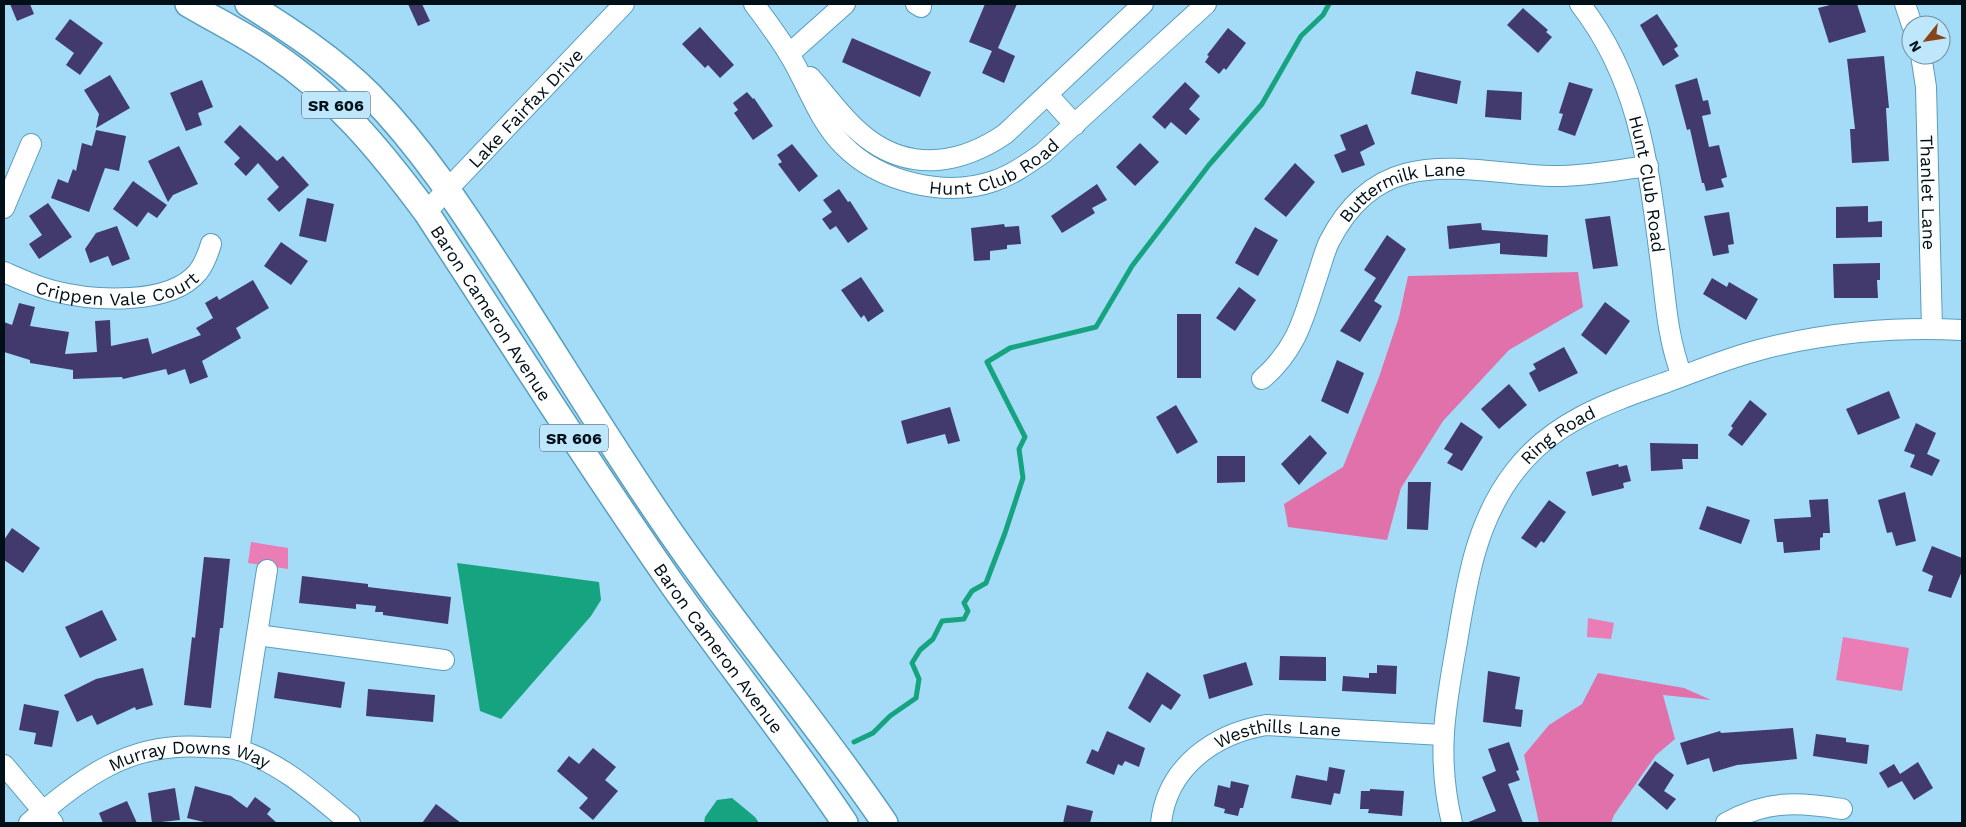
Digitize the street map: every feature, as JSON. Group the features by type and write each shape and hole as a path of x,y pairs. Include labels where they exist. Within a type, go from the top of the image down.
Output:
{"main road":[{"name":"Baron Cameron Avenue","path":"188,4 270,52 303,76 370,138 426,212 617,504 676,589 806,763 844,823"},
{"name":"Baron Cameron Avenue","path":"248,4 297,35 336,65 370,95 424,158 448,190 659,516 807,714 885,823"}],"street":[{"name":"Lake Fairfax Drive","path":"426,212 624,4"},
{"name":"Hunt Club Road","path":"754,4 789,54 827,124 843,145 880,171 908,182 934,187 958,188 994,181 1018,170 1043,153 1206,4"},
{"path":"789,54 845,4"},
{"name":"Hunt Club Road","path":"789,54 872,142 896,154 920,160 954,158 970,155 1005,134 1143,4"},
{"name":"Hunt Club Road","path":"1580,4 1609,46 1624,77 1637,115 1648,166 1671,342 1682,376"},
{"name":"Thanlet Lane","path":"1923,65 1926,88 1932,329"},
{"path":"1048,95 1075,125"},
{"path":"4,208 31,144"},
{"name":"Buttermilk Lane","path":"1262,379 1279,365 1290,351 1298,334 1328,244 1339,224 1353,206 1391,179 1414,171 1435,167 1551,176 1581,175 1648,166"},
{"name":"Crippen Vale Court","path":"4,272 54,291 85,297 112,299 142,296 171,290 184,283 197,273 206,259 211,244"},
{"name":"Ring Road","path":"1452,823 1442,769 1442,735 1468,576 1485,521 1498,495 1515,470 1535,448 1559,429 1606,404 1758,350 1806,339 1846,334 1932,329 1962,330"},
{"path":"239,750 267,570"},
{"path":"257,635 444,660"},
{"name":"Westhills Lane","path":"1161,823 1167,800 1177,780 1189,763 1206,748 1225,736 1245,728 1266,725 1442,735"},
{"name":"Murray Downs Way","path":"42,819 83,779 107,765 133,754 161,748 190,746 239,750 295,778 350,823"},
{"path":"4,765 42,819"},
{"path":"1726,823 1742,814 1762,807 1783,804 1813,804 1842,809"}],"shaded area":[{"path":"1578,272 1583,307 1509,350 1443,421 1401,488 1387,540 1288,527 1284,504 1343,467 1379,377 1399,317 1408,276"},
{"path":"251,542 288,548 288,569 248,563"},
{"path":"457,563 599,582 601,600 591,616 501,719 480,711"},
{"path":"1588,618 1614,623 1611,639 1587,637"},
{"path":"1843,637 1909,648 1902,691 1836,680"},
{"path":"1598,673 1684,688 1711,700 1663,695 1675,739 1656,755 1614,815 1611,823 1539,823 1524,755 1549,725 1582,704"},
{"path":"732,798 755,817 759,823 704,823 705,817 717,800"}],"building":[{"path":"10,4 30,4 34,14 17,21"},
{"path":"408,4 422,4 430,21 418,26"},
{"path":"985,4 1017,4 998,48 1015,56 1004,83 982,73 992,51 969,42"},
{"path":"1834,4 1857,4 1866,32 1829,43 1818,8"},
{"path":"1523,8 1548,30 1546,32 1552,37 1538,53 1507,25"},
{"path":"1657,14 1678,46 1674,49 1679,56 1663,66 1640,25"},
{"path":"70,19 103,43 80,75 66,65 74,53 55,39"},
{"path":"700,27 734,65 720,78 708,65 705,68 682,44"},
{"path":"1228,28 1246,43 1226,70 1224,68 1219,74 1205,62 1209,56 1207,55"},
{"path":"852,38 931,72 920,97 842,62"},
{"path":"1884,56 1889,108 1886,108 1889,161 1852,163 1850,129 1855,129 1847,59"},
{"path":"1416,71 1461,81 1457,104 1411,94"},
{"path":"110,75 130,108 96,128 99,114 84,90"},
{"path":"1697,78 1703,101 1708,100 1711,114 1702,116 1709,147 1719,145 1727,177 1721,179 1724,187 1706,191 1704,183 1702,183 1690,129 1687,130 1675,85"},
{"path":"202,80 213,107 198,113 202,125 186,131 170,93"},
{"path":"1185,82 1200,96 1189,109 1200,119 1186,135 1171,122 1165,129 1152,117"},
{"path":"1569,82 1593,89 1575,136 1558,130 1563,114 1559,113"},
{"path":"1487,90 1522,92 1521,120 1485,117"},
{"path":"747,92 754,98 773,126 753,140 734,113 738,110 733,103"},
{"path":"1367,124 1375,144 1360,152 1365,165 1342,173 1334,155 1346,150 1340,135"},
{"path":"240,125 277,161 283,156 309,185 279,212 267,199 279,187 258,163 246,176 234,164 240,158 224,142"},
{"path":"96,130 126,136 119,171 105,168 89,212 51,198 58,179 68,183 73,169 76,171 82,143 92,146"},
{"path":"1140,143 1159,162 1135,186 1116,167"},
{"path":"792,144 818,176 799,192 778,164 782,162 777,155"},
{"path":"179,146 198,184 173,195 168,202 148,161"},
{"path":"1295,163 1315,182 1286,217 1264,199"},
{"path":"133,181 167,205 157,218 148,212 137,227 113,209"},
{"path":"1097,184 1107,200 1092,208 1095,213 1062,233 1051,216"},
{"path":"839,189 848,202 850,201 868,229 848,243 836,226 830,230 822,219 832,212 823,200"},
{"path":"307,198 334,204 326,242 299,236"},
{"path":"48,203 72,237 39,259 29,244 42,235 29,216"},
{"path":"1868,206 1868,222 1882,221 1882,237 1836,238 1836,207"},
{"path":"1729,212 1734,244 1728,245 1729,253 1713,256 1704,216"},
{"path":"1610,216 1618,266 1593,269 1585,219"},
{"path":"1481,223 1482,230 1548,235 1547,257 1500,254 1500,243 1449,249 1447,226"},
{"path":"1004,224 1005,227 1019,226 1021,244 1007,245 1007,249 990,251 990,260 974,261 971,228"},
{"path":"117,226 130,259 112,266 108,256 90,263 85,249 96,233"},
{"path":"1255,227 1278,240 1258,276 1235,263"},
{"path":"1387,235 1406,249 1374,301 1382,306 1360,342 1340,331 1376,278 1364,270"},
{"path":"281,242 308,261 291,285 264,266"},
{"path":"1880,263 1880,280 1877,280 1878,298 1834,298 1833,264"},
{"path":"861,277 884,311 868,322 864,315 861,318 841,290"},
{"path":"1712,278 1727,287 1729,282 1758,299 1746,320 1703,294"},
{"path":"253,280 269,308 236,328 241,338 202,361 208,377 190,384 185,369 168,375 166,369 123,379 122,377 73,379 73,370 30,363 30,360 4,352 4,322 12,325 19,303 35,307 30,326 69,332 65,354 97,352 95,321 110,320 111,346 148,338 152,354 201,335 196,328 213,318 205,303 217,296 219,300"},
{"path":"1239,287 1256,300 1235,331 1216,318"},
{"path":"1605,302 1630,321 1606,355 1581,335"},
{"path":"1177,314 1201,314 1201,378 1177,378"},
{"path":"1564,347 1578,373 1539,392 1529,373 1536,369 1533,364"},
{"path":"1337,360 1364,373 1348,414 1321,401"},
{"path":"1509,384 1527,405 1499,429 1481,409"},
{"path":"1889,391 1900,418 1858,435 1846,409"},
{"path":"1750,400 1767,414 1742,446 1728,435 1733,428 1731,426"},
{"path":"1176,405 1198,442 1177,454 1156,417"},
{"path":"950,407 960,441 948,444 945,434 907,444 901,421"},
{"path":"1461,422 1483,437 1462,471 1447,463 1453,454 1444,449"},
{"path":"1916,423 1936,433 1927,454 1940,460 1932,476 1910,467 1915,455 1904,451"},
{"path":"1310,435 1327,453 1299,485 1281,464"},
{"path":"1650,443 1698,444 1698,459 1682,459 1683,469 1651,471"},
{"path":"1217,456 1245,456 1245,482 1217,483"},
{"path":"1618,464 1619,467 1627,465 1631,481 1623,483 1624,488 1592,496 1586,472"},
{"path":"1408,482 1431,482 1428,530 1407,529"},
{"path":"1905,492 1916,541 1896,546 1892,532 1887,533 1878,500"},
{"path":"1828,499 1830,533 1823,533 1823,537 1820,538 1820,550 1784,553 1783,542 1777,542 1774,519 1811,517 1809,500"},
{"path":"1549,500 1566,512 1544,543 1541,541 1536,548 1521,538"},
{"path":"1707,506 1750,520 1741,544 1699,529"},
{"path":"12,528 40,548 23,573 4,560 4,540"},
{"path":"1932,546 1962,558 1962,571 1951,598 1928,591 1933,576 1922,571"},
{"path":"204,557 230,559 223,628 220,628 211,708 184,705 192,637 195,638"},
{"path":"302,576 368,584 368,587 451,597 448,624 383,615 383,612 375,612 376,606 356,604 356,609 299,603"},
{"path":"102,610 117,640 80,658 65,627"},
{"path":"1280,656 1326,657 1326,681 1279,680"},
{"path":"1246,662 1253,685 1209,699 1203,675"},
{"path":"1377,665 1397,666 1396,694 1342,691 1343,676 1369,678 1369,673 1377,673"},
{"path":"143,668 153,705 136,710 135,707 97,725 92,715 77,722 64,695 96,679"},
{"path":"1488,671 1520,677 1515,709 1523,710 1521,727 1483,722"},
{"path":"278,672 345,682 341,708 274,698"},
{"path":"1147,672 1181,695 1171,710 1162,704 1150,723 1128,708"},
{"path":"368,689 435,695 433,722 366,716"},
{"path":"24,704 59,711 52,747 34,744 36,733 19,730"},
{"path":"1793,728 1797,759 1737,765 1713,772 1709,758 1687,765 1680,743 1720,731 1721,733"},
{"path":"1107,731 1145,748 1139,767 1125,761 1122,766 1118,764 1114,775 1086,763 1092,749 1098,752"},
{"path":"1816,734 1846,738 1846,742 1869,745 1867,764 1813,756"},
{"path":"1509,742 1519,770 1516,771 1520,780 1508,784 1523,823 1466,823 1496,811 1482,777 1496,771 1488,749"},
{"path":"593,748 616,767 605,780 618,791 593,820 579,808 588,798 557,771 569,756 579,764"},
{"path":"1655,761 1674,775 1664,791 1676,799 1667,810 1638,785"},
{"path":"1918,762 1933,788 1914,800 1902,781 1888,788 1879,773 1894,764 1900,774"},
{"path":"1329,767 1345,770 1340,794 1334,793 1331,805 1291,798 1296,775 1327,781"},
{"path":"1231,781 1249,785 1243,808 1240,808 1238,816 1224,813 1225,809 1214,806 1218,785 1230,788"},
{"path":"195,786 231,796 247,808 255,797 271,809 267,814 277,823 208,823 187,818"},
{"path":"175,788 180,820 152,823 148,793"},
{"path":"1370,789 1404,791 1402,816 1368,813 1369,809 1360,809 1361,791 1370,791"},
{"path":"127,801 137,823 103,823 99,813"},
{"path":"436,804 461,823 422,823"},
{"path":"1067,805 1093,811 1090,823 1063,823"}],"waterway":[{"path":"854,742 873,733 890,716 916,698 919,679 912,663 920,650 933,639 942,621 964,619 968,611 964,603 972,591 986,583 1005,533 1023,478 1019,449 1025,437 987,362 1010,348 1096,327 1132,266 1209,165 1262,104 1301,36 1323,15 1329,4"}]}
